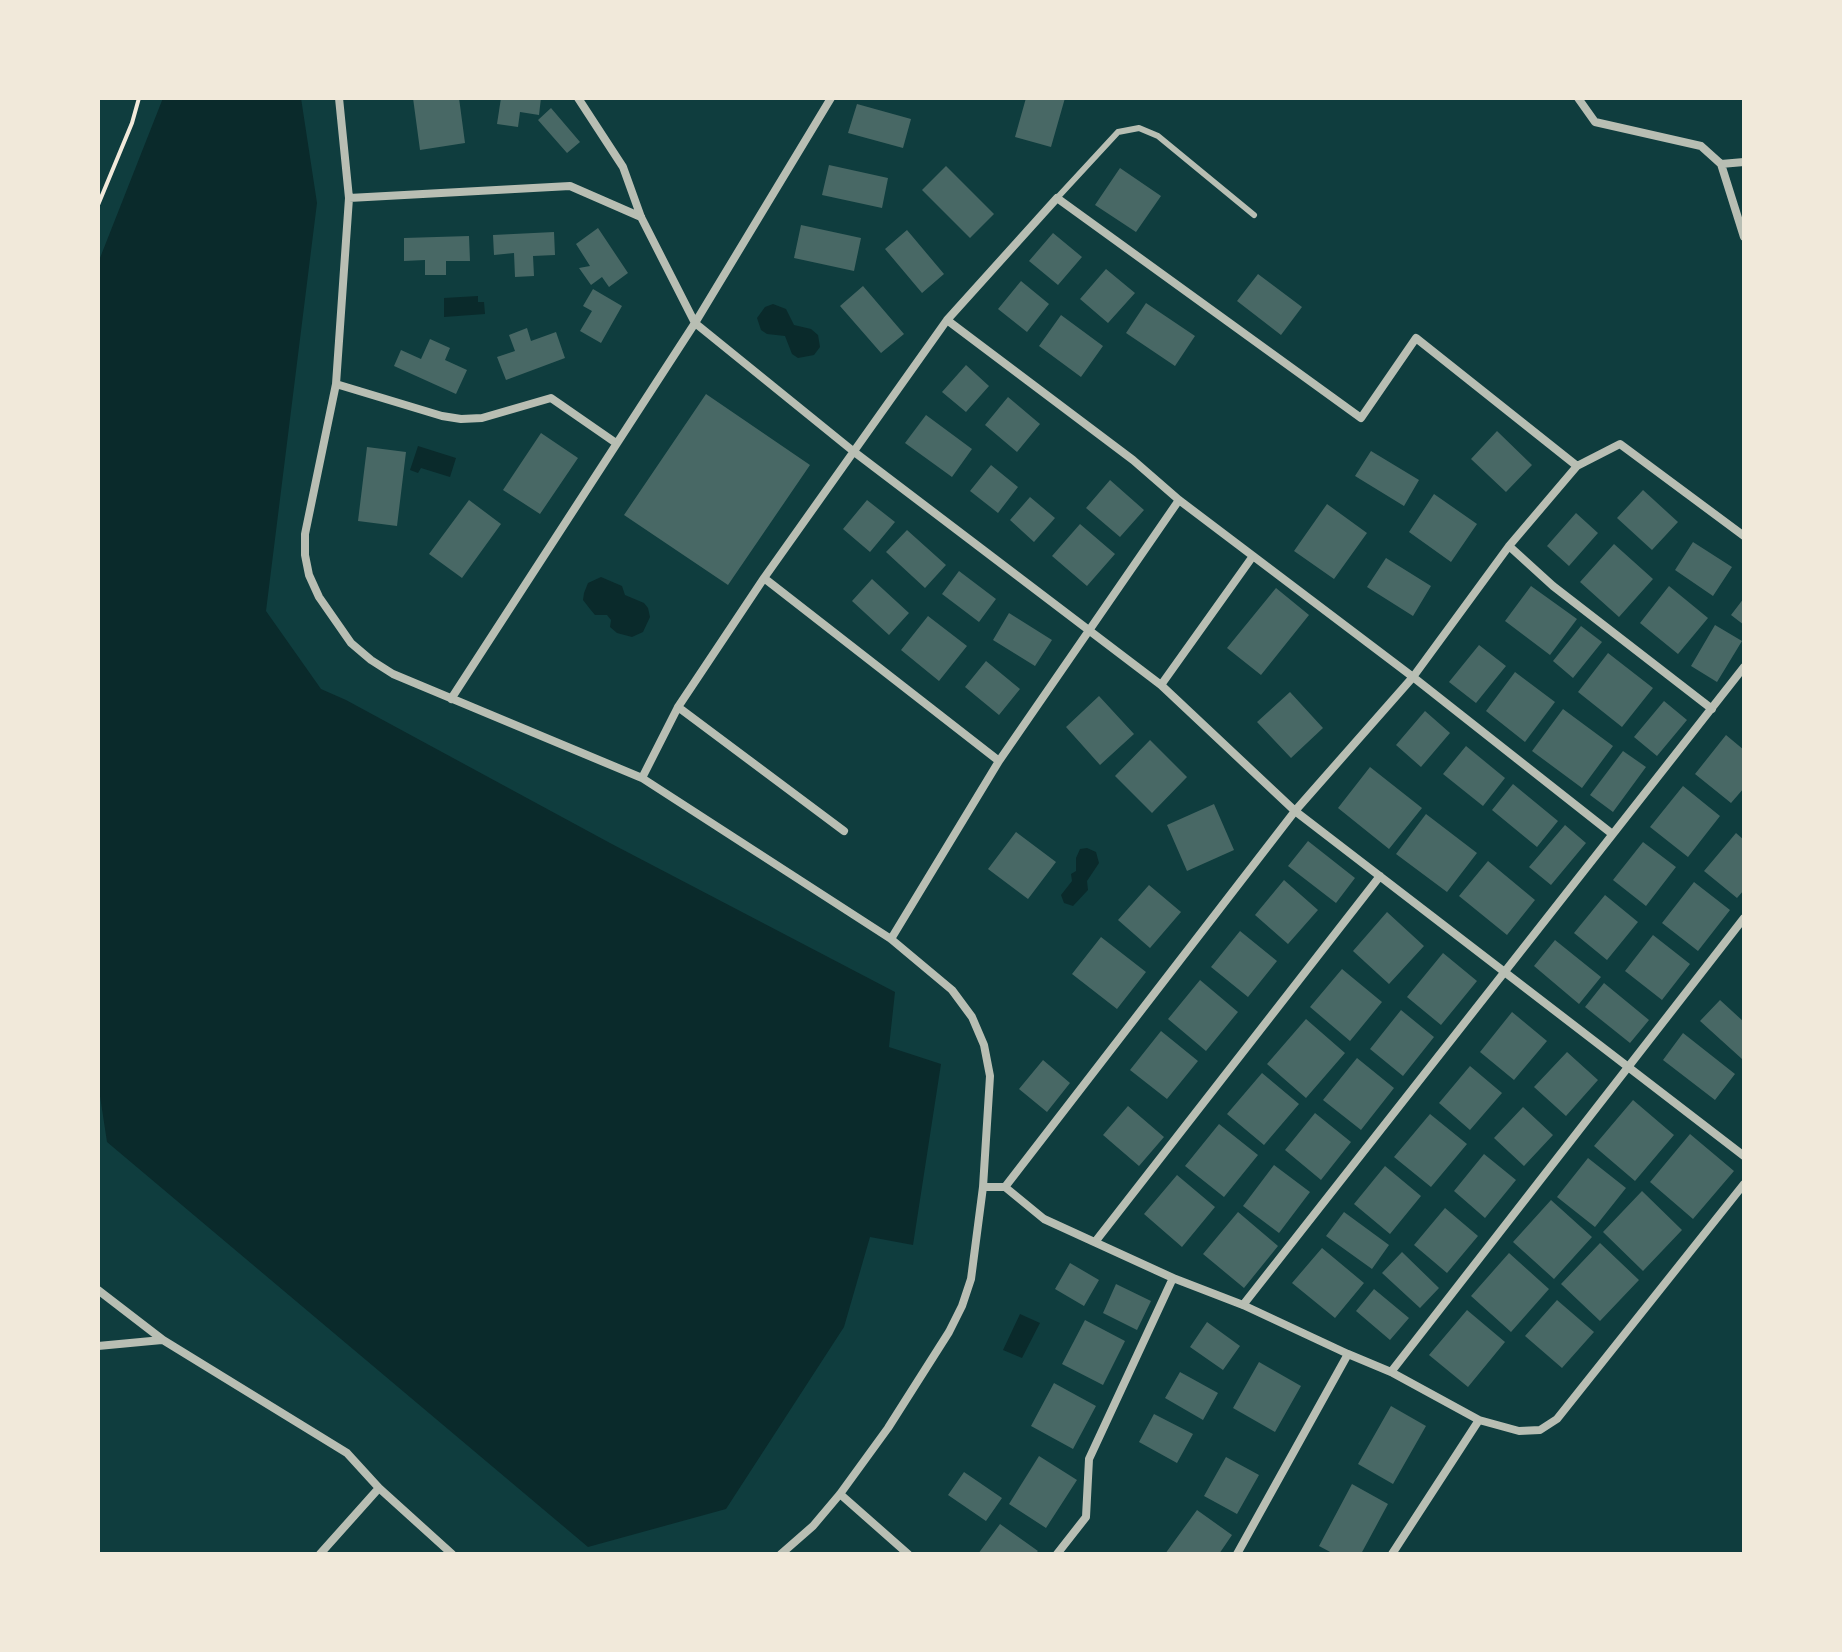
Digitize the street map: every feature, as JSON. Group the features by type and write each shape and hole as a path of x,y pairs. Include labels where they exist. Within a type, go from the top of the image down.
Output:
{"street":[{"path":"339,98 349,198 336,384 305,534 309,575 319,597 351,643 393,674 642,778 891,939 952,990 972,1017 984,1045 990,1076 983,1187 971,1279 962,1306 888,1428 840,1494 813,1526 781,1554"},
{"path":"578,98 623,167 641,217 695,323 853,451 1161,685 1295,811 1744,1156"},
{"path":"451,699 695,323 831,98"},
{"path":"1578,98 1595,122 1701,146 1721,164 1744,237"},
{"path":"1721,164 1744,162"},
{"path":"349,198 570,186 641,217"},
{"path":"642,778 678,707 853,451 947,320 1057,198 1361,418 1416,338 1577,466"},
{"path":"947,320 1133,460 1179,500 1413,677 1611,833"},
{"path":"336,384 461,419 482,418 551,398 616,443"},
{"path":"1005,1187 1295,811 1413,677 1509,546 1577,466 1620,444 1744,536"},
{"path":"891,939 999,761 1179,500"},
{"path":"1509,546 1553,586 1712,709"},
{"path":"1161,685 1253,556"},
{"path":"764,578 999,761"},
{"path":"1243,1305 1744,667"},
{"path":"678,707 844,831"},
{"path":"1095,1242 1380,876"},
{"path":"1391,1372 1744,918"},
{"path":"983,1187 1005,1187 1044,1219 1391,1372 1479,1420 1519,1431 1540,1430 1557,1419 1744,1184"},
{"path":"1057,1554 1086,1517 1089,1459 1173,1278"},
{"path":"98,1290 163,1340 347,1453 379,1488 452,1554"},
{"path":"98,1346 163,1340"},
{"path":"1237,1554 1348,1354"},
{"path":"1392,1554 1479,1420"},
{"path":"320,1554 379,1488"},
{"path":"840,1494 908,1554"}],"lane":[{"path":"1057,198 1118,132 1139,128 1158,136 1254,215"}],"path":[{"path":"98,205 139,98"}],"water":[{"path":"163,98 301,98 317,203 266,611 321,689 895,992 889,1047 941,1064 913,1245 870,1237 844,1327 726,1509 588,1547 107,1142 98,1083 98,263"},
{"path":"478,296 478,302 484,302 485,314 444,317 444,298"},
{"path":"773,304 786,309 794,325 811,329 818,335 820,347 814,355 798,358 792,354 785,336 767,334 761,330 757,318 765,307"},
{"path":"418,446 456,458 450,477 421,468 418,473 410,470"},
{"path":"601,577 622,586 625,595 648,608 650,617 643,632 632,637 617,633 610,627 611,620 607,615 595,615 583,600 588,583"},
{"path":"1080,849 1096,852 1099,863 1087,881 1088,890 1073,906 1064,903 1061,895 1072,881 1071,874 1076,871"},
{"path":"1020,1314 1040,1323 1022,1358 1003,1350"}],"building":[{"path":"413,98 459,98 465,143 420,150"},
{"path":"501,98 541,98 539,115 520,112 518,127 497,124"},
{"path":"1026,98 1065,98 1051,147 1015,137"},
{"path":"857,104 911,119 903,148 848,133"},
{"path":"551,108 580,142 567,153 538,120"},
{"path":"829,165 888,178 882,208 822,195"},
{"path":"946,166 994,214 970,238 922,190"},
{"path":"1120,168 1161,196 1136,232 1095,205"},
{"path":"801,225 861,238 854,271 794,258"},
{"path":"598,228 628,273 609,287 602,277 591,285 579,268 590,266 576,244"},
{"path":"907,230 944,274 922,293 885,249"},
{"path":"554,232 555,255 533,256 534,276 515,277 514,253 494,255 493,235"},
{"path":"1053,233 1082,257 1058,285 1029,261"},
{"path":"469,236 470,261 446,261 446,275 425,275 425,260 404,261 404,238"},
{"path":"1106,269 1135,293 1108,323 1080,299"},
{"path":"1258,274 1302,307 1281,335 1237,301"},
{"path":"1021,281 1049,304 1027,332 998,309"},
{"path":"863,286 904,334 881,353 840,306"},
{"path":"593,289 622,306 601,343 580,331 592,311 583,306"},
{"path":"1146,303 1195,336 1175,366 1126,333"},
{"path":"1061,315 1103,346 1081,377 1039,346"},
{"path":"527,328 531,341 556,332 565,358 506,380 497,357 515,351 509,335"},
{"path":"430,339 450,348 445,360 467,370 456,394 394,366 401,350 421,359"},
{"path":"966,365 989,386 966,412 942,392"},
{"path":"706,394 810,465 728,585 624,515"},
{"path":"1008,397 1040,424 1017,452 985,425"},
{"path":"926,415 972,449 952,477 905,443"},
{"path":"1497,431 1532,465 1506,492 1471,459"},
{"path":"541,433 578,458 540,514 503,490"},
{"path":"367,447 406,452 397,526 358,521"},
{"path":"1371,451 1419,480 1404,506 1355,476"},
{"path":"991,465 1018,487 998,513 970,491"},
{"path":"1110,480 1144,510 1120,537 1086,508"},
{"path":"1643,490 1678,522 1652,550 1617,518"},
{"path":"1434,494 1477,524 1451,562 1409,532"},
{"path":"1030,497 1055,518 1034,542 1010,520"},
{"path":"469,500 501,524 462,578 429,554"},
{"path":"867,500 895,522 870,552 843,529"},
{"path":"1327,504 1367,533 1334,579 1294,551"},
{"path":"1576,513 1598,533 1569,566 1547,546"},
{"path":"1080,524 1115,554 1087,586 1052,556"},
{"path":"907,530 946,565 925,588 886,552"},
{"path":"1693,542 1732,567 1713,596 1675,570"},
{"path":"1614,544 1653,579 1619,617 1580,582"},
{"path":"1386,558 1431,586 1413,616 1367,587"},
{"path":"959,571 996,599 979,622 942,594"},
{"path":"872,579 909,613 889,635 852,601"},
{"path":"1531,586 1577,619 1550,655 1505,621"},
{"path":"1669,586 1708,618 1678,654 1640,623"},
{"path":"1276,588 1309,615 1261,675 1227,648"},
{"path":"1744,598 1744,625 1731,615"},
{"path":"1009,613 1052,640 1035,666 993,640"},
{"path":"928,616 967,646 939,681 901,650"},
{"path":"1715,625 1742,641 1717,682 1691,666"},
{"path":"1581,626 1602,642 1573,678 1553,661"},
{"path":"1479,645 1506,666 1476,703 1449,682"},
{"path":"1608,653 1653,688 1622,727 1578,692"},
{"path":"986,661 1020,689 999,715 965,687"},
{"path":"1515,672 1555,702 1525,742 1486,711"},
{"path":"1290,692 1323,728 1291,758 1257,722"},
{"path":"1099,696 1134,734 1100,765 1066,727"},
{"path":"1664,701 1687,720 1657,756 1634,737"},
{"path":"1563,709 1613,746 1582,788 1532,751"},
{"path":"1425,711 1450,733 1421,767 1396,745"},
{"path":"1726,735 1744,750 1744,788 1731,803 1695,774"},
{"path":"1150,740 1187,777 1152,813 1115,776"},
{"path":"1466,746 1505,778 1483,806 1443,774"},
{"path":"1623,751 1646,767 1613,812 1590,795"},
{"path":"1370,767 1422,808 1389,849 1338,808"},
{"path":"1513,784 1558,821 1537,847 1492,810"},
{"path":"1683,786 1720,816 1688,857 1650,827"},
{"path":"1214,804 1234,850 1187,871 1167,825"},
{"path":"1426,814 1477,853 1447,892 1396,854"},
{"path":"1565,825 1586,843 1551,885 1529,867"},
{"path":"1016,832 1056,862 1028,899 988,869"},
{"path":"1736,833 1744,840 1744,890 1737,898 1704,871"},
{"path":"1308,841 1355,878 1336,903 1288,866"},
{"path":"1643,842 1676,867 1646,906 1613,880"},
{"path":"1488,861 1535,900 1507,935 1459,896"},
{"path":"1284,880 1318,910 1288,944 1255,915"},
{"path":"1694,882 1730,910 1698,951 1662,923"},
{"path":"1149,885 1181,912 1150,948 1118,920"},
{"path":"1605,895 1638,922 1607,960 1574,933"},
{"path":"1387,912 1424,946 1389,984 1353,951"},
{"path":"1240,931 1277,961 1248,997 1211,967"},
{"path":"1653,935 1690,964 1662,1000 1625,971"},
{"path":"1101,937 1146,972 1117,1009 1072,974"},
{"path":"1555,940 1601,977 1579,1004 1534,966"},
{"path":"1443,953 1477,981 1441,1025 1407,997"},
{"path":"1342,969 1382,1002 1350,1041 1310,1007"},
{"path":"1200,980 1238,1012 1206,1051 1168,1019"},
{"path":"1604,983 1649,1020 1630,1043 1585,1007"},
{"path":"1720,1000 1744,1022 1742,1059 1700,1021"},
{"path":"1401,1010 1434,1037 1403,1076 1370,1049"},
{"path":"1512,1012 1547,1041 1514,1080 1480,1052"},
{"path":"1306,1019 1345,1053 1306,1098 1267,1064"},
{"path":"1161,1031 1198,1061 1167,1099 1130,1070"},
{"path":"1683,1033 1735,1074 1715,1100 1663,1060"},
{"path":"1567,1052 1598,1080 1566,1116 1534,1087"},
{"path":"1357,1058 1394,1088 1361,1130 1323,1100"},
{"path":"1043,1060 1070,1083 1047,1112 1019,1089"},
{"path":"1470,1066 1502,1093 1470,1130 1439,1103"},
{"path":"1262,1073 1299,1104 1264,1145 1227,1114"},
{"path":"1633,1100 1674,1135 1635,1181 1594,1146"},
{"path":"1128,1106 1164,1137 1139,1166 1103,1135"},
{"path":"1523,1107 1553,1135 1524,1166 1494,1138"},
{"path":"1315,1113 1351,1142 1321,1180 1285,1150"},
{"path":"1430,1114 1467,1144 1431,1187 1394,1157"},
{"path":"1219,1124 1258,1155 1224,1197 1185,1166"},
{"path":"1690,1134 1734,1171 1693,1219 1650,1182"},
{"path":"1484,1154 1516,1180 1485,1218 1454,1191"},
{"path":"1588,1158 1626,1188 1595,1227 1557,1197"},
{"path":"1274,1165 1310,1192 1279,1233 1243,1206"},
{"path":"1385,1166 1421,1196 1390,1234 1354,1204"},
{"path":"1177,1175 1215,1207 1182,1247 1144,1214"},
{"path":"1642,1191 1682,1230 1643,1271 1603,1232"},
{"path":"1551,1200 1592,1237 1554,1279 1513,1242"},
{"path":"1445,1208 1478,1236 1447,1273 1414,1245"},
{"path":"1238,1212 1278,1246 1244,1288 1203,1254"},
{"path":"1344,1212 1389,1245 1372,1269 1326,1236"},
{"path":"1600,1243 1639,1280 1600,1321 1561,1284"},
{"path":"1322,1248 1364,1283 1335,1318 1292,1283"},
{"path":"1402,1252 1439,1288 1420,1308 1382,1273"},
{"path":"1509,1253 1549,1289 1511,1332 1471,1296"},
{"path":"1070,1263 1099,1280 1084,1306 1055,1289"},
{"path":"1116,1284 1151,1301 1137,1330 1103,1313"},
{"path":"1374,1289 1409,1318 1390,1340 1356,1311"},
{"path":"1557,1300 1594,1332 1562,1368 1525,1336"},
{"path":"1467,1310 1505,1342 1468,1387 1429,1355"},
{"path":"1085,1320 1125,1341 1103,1385 1062,1364"},
{"path":"1207,1322 1240,1346 1223,1370 1190,1347"},
{"path":"1259,1362 1301,1386 1275,1432 1233,1408"},
{"path":"1180,1372 1218,1393 1203,1420 1165,1398"},
{"path":"1054,1383 1096,1406 1073,1449 1031,1426"},
{"path":"1391,1406 1426,1426 1393,1484 1358,1464"},
{"path":"1154,1414 1193,1434 1177,1463 1139,1442"},
{"path":"1039,1456 1077,1480 1046,1528 1009,1504"},
{"path":"1226,1457 1259,1475 1237,1514 1204,1496"},
{"path":"964,1472 1002,1498 986,1521 948,1495"},
{"path":"1352,1484 1388,1504 1361,1554 1334,1554 1319,1546"},
{"path":"1197,1510 1232,1535 1219,1554 1165,1554"},
{"path":"1000,1524 1038,1551 1035,1554 978,1554"}]}
